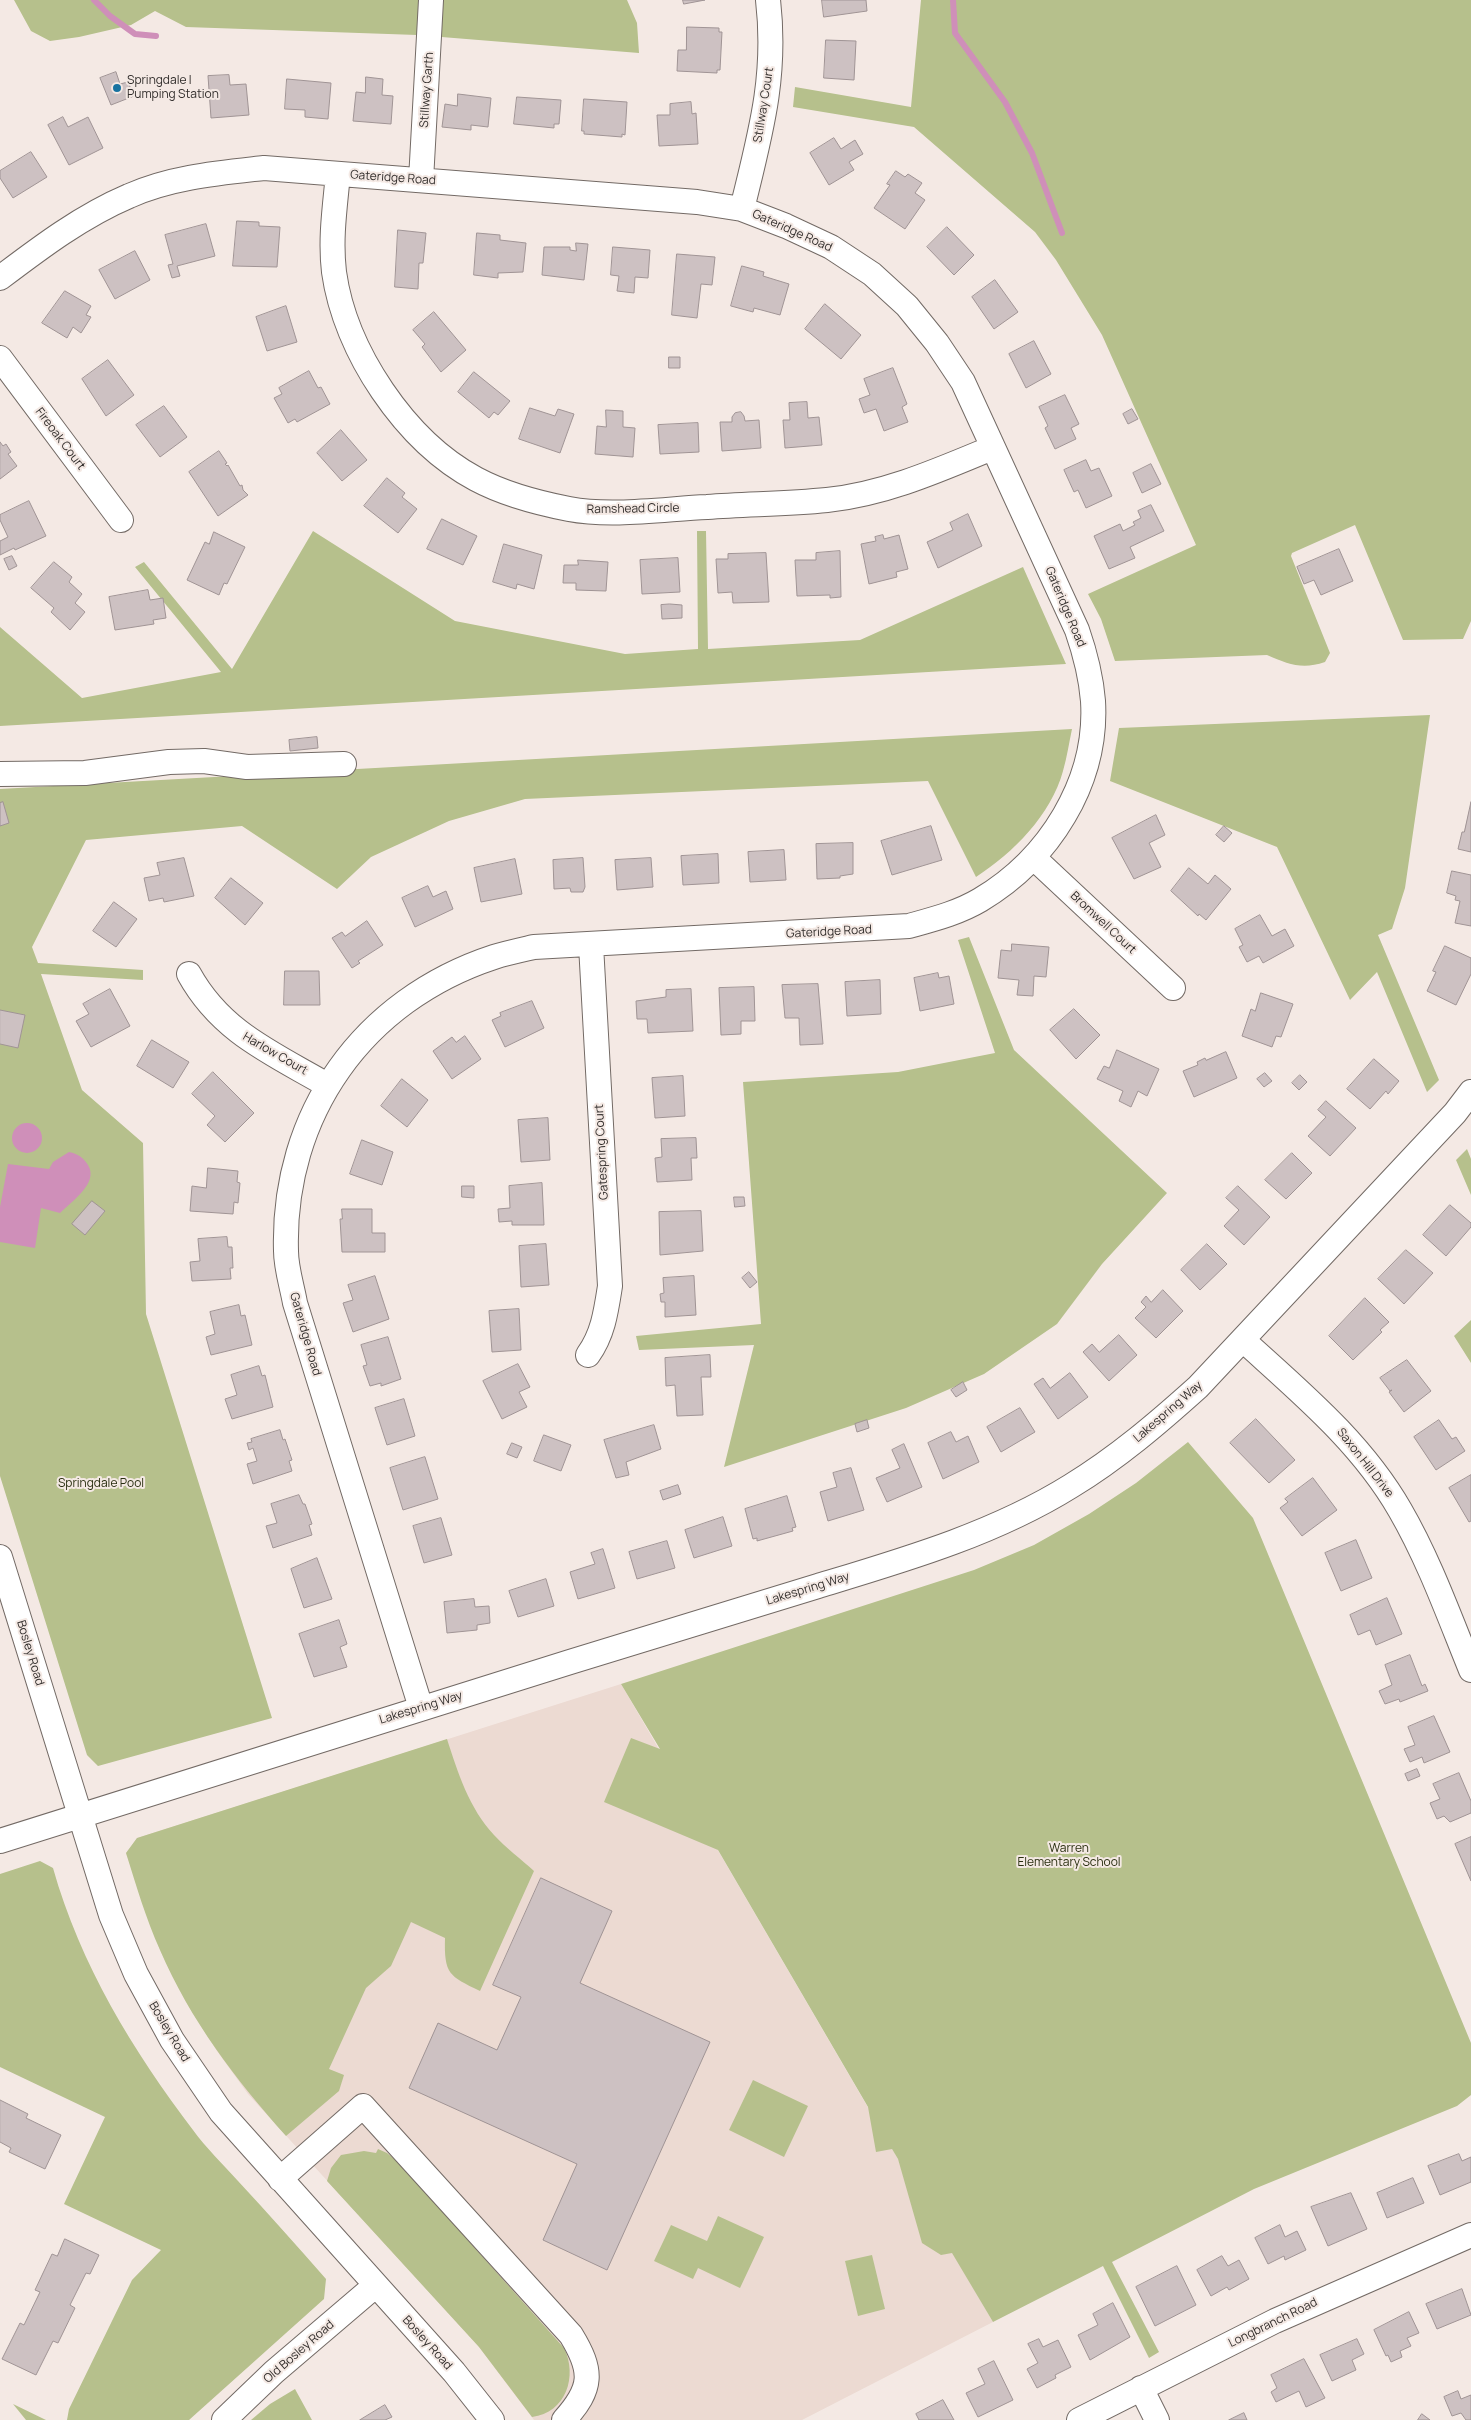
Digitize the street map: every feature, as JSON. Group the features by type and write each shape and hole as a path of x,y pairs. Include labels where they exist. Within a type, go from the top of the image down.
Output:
{"street":[{"name":"Stillway Garth","path":"421,180 431,0"},
{"name":"Stillway Court","path":"742,210 766,111 771,68 768,0"},
{"name":"Gateridge Road","path":"0,278 52,239 91,214 130,195 215,173 264,168 696,202 742,210 786,226 831,247 872,274 907,306 937,343 963,382 1077,630 1088,665 1093,702 1090,743 1083,776 1069,808 1034,858 1011,879 980,900 951,914 909,926 534,947 494,956 464,968 426,988 396,1009 362,1039 327,1085 308,1120 295,1163 287,1208 286,1253 295,1303 420,1708"},
{"name":"Ramshead Circle","path":"338,174 333,228 334,272 347,320 366,365 394,408 432,448 475,478 522,497 571,509 618,511 818,501 878,490 926,476 992,448"},
{"name":"Fireoak Court","path":"0,358 121,520"},
{"path":"0,774 85,773 170,762 204,761 247,767 344,764"},
{"name":"Bromwell Court","path":"1034,858 1173,988"},
{"name":"Gatespring Court","path":"588,1355 597,1341 604,1321 610,1286 591,945"},
{"name":"Harlow Court","path":"189,974 198,991 214,1010 241,1034 327,1085"},
{"name":"Lakespring Way","path":"0,1840 420,1708 866,1572 959,1540 1069,1488 1114,1457 1177,1406 1243,1340 1455,1113 1471,1092"},
{"name":"Saxon Hill Drive","path":"1243,1340 1338,1428 1373,1470 1400,1510 1425,1558 1471,1670"},
{"name":"Bosley Road","path":"0,1557 111,1915 150,2001 172,2040 202,2086 222,2112 454,2372 492,2420"},
{"path":"280,2179 363,2106 571,2335 584,2357 587,2376 578,2404 564,2420"},
{"name":"Longbranch Road","path":"1079,2420 1315,2302 1471,2235"},
{"name":"Old Bosley Road","path":"224,2420 274,2372 376,2285"},
{"path":"1141,2388 1157,2420"}],"shaded area":[{"path":"27,1123 33,1124 41,1132 41,1144 33,1152 27,1153 21,1152 13,1144 12,1138 13,1132 21,1124"},
{"path":"69,1152 78,1155 88,1165 90,1178 83,1191 60,1213 41,1208 35,1248 0,1242 0,1207 8,1164 49,1169 53,1162"},
{"path":"621,1684 993,2322 802,2420 534,2420 479,2347 248,2094 217,2051 186,2002 160,1950 126,1853 137,1838"}],"green space":[{"path":"14,0 627,0 637,23 639,53 417,35 186,27 155,11 131,25 79,37 50,41 31,31"},
{"path":"921,0 1471,0 1471,621 1463,639 1403,640 1355,525 1292,553 1291,556 1330,653 1325,662 1302,666 1267,655 1115,661 1101,619 1088,594 1196,545 1102,335 1056,260 1035,232 914,127 793,107 795,87 911,107"},
{"path":"313,531 455,621 625,654 698,649 697,531 706,531 708,649 860,640 1023,567 1066,664 0,726 0,627 82,698 221,672 135,567 144,562 232,669"},
{"path":"1430,715 1405,888 1392,929 1378,935 1439,1080 1427,1092 1377,972 1350,1000 1277,847 1110,781 1119,728"},
{"name":"Springdale Pool","path":"1072,729 1064,766 1050,803 1017,845 976,877 928,781 525,799 449,821 371,857 337,889 242,826 86,840 32,947 38,963 143,970 143,980 41,974 82,1090 143,1143 146,1314 272,1718 98,1766 87,1755 0,1476 0,789"},
{"path":"969,937 1014,1050 1167,1193 1102,1264 1057,1324 984,1374 906,1408 724,1467 754,1345 639,1350 636,1336 761,1324 743,1082 898,1072 995,1053 958,940"},
{"path":"1467,1149 1471,1159 1471,1195 1456,1160"},
{"path":"1471,1320 1471,1363 1454,1336"},
{"name":"Warren Elementary School","path":"1188,1442 1253,1518 1471,2043 1471,2095 1457,2106 1254,2189 1112,2262 1159,2352 1149,2358 1103,2266 993,2322 952,2253 941,2255 922,2243 898,2159 892,2149 876,2152 868,2107 718,1850 604,1802 631,1738 660,1749 621,1684 974,1570 1034,1545 1089,1514 1136,1483"},
{"path":"447,1739 471,1802 485,1825 534,1871 480,1991 461,1981 450,1972 447,1967 445,1938 411,1922 391,1966 366,1988 329,2069 344,2075 339,2091 286,2136 232,2071 185,2001 155,1938 126,1853 137,1838"},
{"path":"40,1861 53,1868 64,1904 93,1972 129,2038 171,2100 203,2143 326,2279 324,2299 189,2420 67,2420 69,2409 132,2280 161,2250 64,2204 105,2117 0,2067 0,1874"},
{"path":"753,2080 808,2106 784,2157 729,2130"},
{"path":"378,2149 387,2153 399,2163 564,2348 570,2370 566,2392 561,2401 544,2414 532,2417 479,2347 327,2181 331,2168 341,2155 364,2151 376,2153"},
{"path":"718,2216 764,2237 740,2288 698,2268 693,2279 654,2261 671,2225 707,2241"},
{"path":"872,2255 885,2309 858,2316 845,2261"},
{"path":"295,2389 312,2420 251,2420 270,2404"},
{"path":"13,2404 46,2420 26,2420"}],"building":[{"path":"683,0 705,0 684,4"},
{"path":"822,0 866,0 867,11 824,17"},
{"path":"687,27 719,28 719,32 722,32 720,70 717,70 717,73 677,71 678,50 686,50"},
{"path":"826,40 856,41 854,80 824,78"},
{"name":"Springdale I Pumping Station","path":"116,72 120,84 128,82 134,96 111,105 100,78"},
{"path":"229,75 230,85 246,84 249,115 211,118 208,76"},
{"path":"366,77 383,79 382,95 393,96 391,124 353,121 356,92 365,93"},
{"path":"287,79 331,83 328,119 305,117 305,110 285,109"},
{"path":"458,94 491,98 488,127 471,125 471,130 442,127 445,104 457,106"},
{"path":"517,97 561,100 559,124 554,124 554,128 514,124"},
{"path":"584,99 627,102 625,135 622,134 622,137 584,134 584,131 582,131"},
{"path":"691,102 692,114 696,113 698,144 659,146 657,115 670,115 670,104"},
{"path":"63,117 68,127 88,117 103,148 69,165 48,125"},
{"path":"834,138 841,149 855,140 863,154 849,162 854,170 829,185 810,153"},
{"path":"31,152 47,177 13,198 0,178 0,171"},
{"path":"896,171 905,177 908,174 922,183 915,193 925,200 905,229 874,208 890,185 887,184"},
{"path":"237,221 259,222 259,226 280,227 277,267 233,266"},
{"path":"206,224 215,256 177,266 180,276 172,278 168,265 173,264 165,235"},
{"path":"947,227 974,255 954,275 927,247"},
{"path":"398,230 426,233 423,263 419,263 418,289 395,287"},
{"path":"477,233 500,235 500,240 526,243 523,272 498,273 498,278 474,275"},
{"path":"576,243 588,244 584,280 542,275 544,247 570,247 570,250 576,251"},
{"path":"613,247 650,250 648,278 635,277 634,293 617,291 619,276 611,275"},
{"path":"135,251 150,280 115,299 99,270"},
{"path":"677,254 715,257 712,285 701,284 697,318 672,315"},
{"path":"742,266 764,272 763,276 789,284 780,315 754,308 753,312 731,306"},
{"path":"995,280 1018,312 994,329 972,297"},
{"path":"65,291 91,306 86,315 91,317 81,333 73,327 67,338 42,323"},
{"path":"825,304 861,335 841,359 805,329"},
{"path":"286,306 297,342 267,351 256,317"},
{"path":"434,312 466,350 441,372 422,347 425,344 413,330"},
{"path":"1034,341 1051,374 1026,388 1009,354"},
{"path":"669,357 680,357 680,368 669,368"},
{"path":"108,360 134,395 106,416 82,379"},
{"path":"893,368 907,404 902,407 908,422 884,431 876,409 864,413 859,399 870,395 864,379"},
{"path":"309,371 318,388 321,387 330,404 297,422 295,419 288,423 274,398 282,394 279,388"},
{"path":"474,372 510,401 498,415 494,412 489,418 458,392"},
{"path":"1065,395 1079,424 1071,428 1076,439 1055,449 1045,428 1048,426 1039,407"},
{"path":"807,402 808,418 819,417 822,445 785,448 783,420 790,420 789,403"},
{"path":"164,406 187,437 160,457 136,425"},
{"path":"530,408 555,416 558,409 574,414 560,453 519,439"},
{"path":"1132,409 1138,419 1128,424 1123,414"},
{"path":"606,410 623,411 623,427 635,428 633,457 595,454 597,426 606,427"},
{"path":"741,412 745,421 759,420 761,448 722,451 720,422 732,422 732,417 735,413"},
{"path":"698,423 699,452 660,454 658,425"},
{"path":"341,430 367,460 342,481 317,453"},
{"path":"0,442 3,446 6,444 11,452 8,454 17,466 0,479"},
{"path":"219,451 227,463 225,464 228,465 240,486 242,485 243,490 248,495 218,516 189,472"},
{"path":"1086,460 1091,471 1099,468 1112,496 1086,508 1078,490 1074,492 1064,470"},
{"path":"1151,464 1161,484 1142,493 1133,473"},
{"path":"387,478 405,493 402,497 417,509 398,533 364,506"},
{"path":"29,501 46,536 0,555 0,541 8,537 0,520 0,515"},
{"path":"1151,505 1164,531 1130,547 1135,558 1109,569 1094,536 1120,524 1123,531 1135,525 1133,522 1141,518 1138,511"},
{"path":"968,514 982,546 938,568 927,542 953,530 950,523"},
{"path":"442,519 477,536 463,565 427,549"},
{"path":"214,532 245,547 227,584 224,583 219,595 187,580 205,542 209,544"},
{"path":"883,535 884,539 899,535 908,569 896,572 897,577 869,584 861,544 876,541 875,537"},
{"path":"504,544 542,555 534,589 517,584 516,589 493,582"},
{"path":"1339,549 1353,581 1321,595 1314,580 1304,584 1297,567"},
{"path":"840,551 841,597 830,598 830,595 797,596 795,560 816,560 816,553"},
{"path":"766,553 769,602 733,603 732,592 718,593 716,559 728,559 728,554"},
{"path":"12,556 17,566 9,570 4,559"},
{"path":"678,558 680,592 642,594 640,560"},
{"path":"578,560 608,562 606,591 576,590 576,583 563,583 564,565 578,565"},
{"path":"54,562 72,577 69,582 82,594 75,603 85,612 70,630 51,612 54,608 31,588"},
{"path":"148,590 150,600 163,598 166,618 153,620 154,624 115,630 109,597"},
{"path":"661,605 682,605 682,618 662,619"},
{"path":"317,737 318,748 290,751 289,740"},
{"path":"3,802 9,823 0,826 0,803"},
{"path":"1471,802 1471,852 1458,849"},
{"path":"1156,815 1165,835 1149,843 1161,867 1134,879 1112,838"},
{"path":"931,826 942,860 892,875 881,841"},
{"path":"1224,826 1232,833 1224,842 1216,835"},
{"path":"853,843 853,874 840,876 840,878 817,879 816,844"},
{"path":"784,850 786,880 750,882 748,852"},
{"path":"718,854 719,883 683,885 681,856"},
{"path":"184,858 194,896 164,902 163,898 149,901 144,878 160,875 157,863"},
{"path":"583,858 585,887 583,892 571,892 570,888 554,889 553,860"},
{"path":"651,858 653,887 617,890 615,860"},
{"path":"515,859 522,894 481,902 474,868"},
{"path":"1189,868 1208,884 1215,875 1231,889 1206,920 1199,914 1198,916 1171,891"},
{"path":"1452,871 1471,875 1471,926 1455,923 1460,901 1455,900 1456,896 1447,893"},
{"path":"231,878 263,903 245,925 215,898"},
{"path":"428,886 433,897 446,891 453,909 415,927 402,898"},
{"path":"114,902 137,919 116,947 93,931"},
{"path":"1260,915 1272,936 1285,929 1294,946 1263,963 1259,956 1247,962 1239,947 1243,945 1235,929"},
{"path":"367,921 383,945 358,961 360,963 352,968 332,938 342,932 345,936"},
{"path":"1012,944 1049,947 1046,977 1034,976 1033,996 1017,995 1019,980 998,978 1001,950 1011,951"},
{"path":"1445,946 1471,958 1471,974 1456,1005 1427,991 1436,972 1433,971"},
{"path":"285,971 319,971 320,1005 284,1005"},
{"path":"938,973 939,978 949,976 954,1004 920,1011 914,978"},
{"path":"880,980 881,1014 847,1016 845,982"},
{"path":"818,984 823,1044 800,1045 799,1018 785,1018 782,985"},
{"path":"754,987 755,1021 741,1021 741,1034 721,1035 719,988"},
{"path":"110,989 130,1026 91,1047 76,1021 89,1014 83,1004"},
{"path":"691,989 693,1031 648,1033 647,1019 637,1019 636,1001 666,997 666,990"},
{"path":"1261,993 1293,1004 1281,1037 1276,1036 1272,1047 1242,1036 1251,1009 1255,1011"},
{"path":"532,1001 544,1028 505,1047 492,1020 501,1016 500,1013"},
{"path":"1074,1009 1100,1035 1076,1059 1050,1030"},
{"path":"0,1010 25,1015 18,1048 0,1044"},
{"path":"465,1036 481,1059 452,1079 433,1051 452,1037 456,1042"},
{"path":"152,1040 189,1062 173,1088 137,1066"},
{"path":"1117,1050 1159,1069 1147,1096 1138,1091 1131,1107 1119,1101 1123,1091 1097,1079 1104,1066 1109,1068"},
{"path":"1226,1052 1237,1078 1194,1097 1183,1071 1198,1065 1197,1062 1205,1058 1206,1060"},
{"path":"1374,1059 1399,1081 1388,1094 1386,1091 1370,1109 1347,1089"},
{"path":"213,1072 254,1113 225,1142 207,1125 215,1116 192,1094"},
{"path":"1265,1073 1272,1081 1264,1087 1257,1079"},
{"path":"1300,1075 1307,1082 1299,1090 1292,1083"},
{"path":"683,1076 685,1116 655,1118 652,1078"},
{"path":"402,1079 428,1100 407,1127 381,1106"},
{"path":"1326,1101 1356,1128 1330,1156 1308,1136 1326,1117 1318,1110"},
{"path":"548,1118 550,1160 521,1162 518,1120"},
{"path":"696,1138 697,1158 691,1158 692,1180 657,1182 655,1158 662,1157 661,1139"},
{"path":"362,1140 393,1152 382,1185 350,1174"},
{"path":"1292,1153 1312,1173 1286,1199 1265,1180"},
{"path":"208,1168 238,1171 237,1182 240,1183 238,1203 234,1202 233,1214 190,1211 192,1186 206,1188"},
{"path":"542,1183 544,1225 512,1225 512,1221 499,1222 498,1209 510,1208 509,1186"},
{"path":"462,1186 474,1186 474,1198 462,1197"},
{"path":"1238,1186 1270,1217 1244,1245 1224,1226 1239,1210 1226,1198"},
{"path":"734,1197 744,1197 745,1206 735,1207"},
{"path":"92,1201 105,1211 85,1235 72,1224"},
{"path":"1450,1205 1471,1223 1471,1227 1446,1256 1423,1235"},
{"path":"342,1209 372,1209 372,1233 385,1233 385,1252 342,1252 340,1219 342,1219"},
{"path":"701,1211 703,1251 660,1255 659,1212"},
{"path":"227,1237 228,1247 232,1247 233,1268 230,1268 231,1279 192,1281 190,1262 200,1261 198,1239"},
{"path":"546,1244 549,1285 521,1287 519,1246"},
{"path":"1207,1244 1227,1264 1200,1290 1181,1270"},
{"path":"1406,1250 1433,1273 1404,1304 1378,1279"},
{"path":"749,1272 757,1282 750,1288 742,1278"},
{"path":"375,1276 389,1319 353,1332 343,1303 353,1300 348,1285"},
{"path":"694,1276 696,1315 665,1317 665,1302 661,1302 660,1294 664,1293 663,1278"},
{"path":"1163,1290 1183,1311 1156,1338 1135,1318 1146,1307 1141,1302 1146,1296 1151,1302"},
{"path":"1365,1298 1389,1322 1380,1330 1382,1332 1353,1360 1329,1336"},
{"path":"239,1305 241,1316 245,1315 252,1345 211,1355 206,1337 215,1334 210,1312"},
{"path":"519,1309 521,1350 492,1352 489,1311"},
{"path":"1119,1335 1137,1355 1109,1381 1083,1352 1092,1344 1099,1352"},
{"path":"388,1337 401,1379 381,1386 381,1383 370,1386 363,1366 367,1365 361,1345"},
{"path":"710,1355 711,1377 701,1377 703,1415 677,1416 675,1385 666,1386 665,1358"},
{"path":"1407,1360 1431,1391 1404,1412 1389,1392 1392,1390 1390,1391 1380,1378"},
{"path":"518,1364 530,1387 519,1392 527,1407 502,1419 483,1381"},
{"path":"259,1366 262,1376 265,1375 273,1407 232,1419 225,1399 237,1395 231,1375"},
{"path":"1070,1373 1088,1397 1058,1419 1034,1384 1043,1378 1050,1388"},
{"path":"963,1382 967,1390 956,1397 951,1390"},
{"path":"404,1399 415,1436 387,1445 375,1408"},
{"path":"1020,1408 1035,1432 1001,1452 987,1427"},
{"path":"1256,1419 1295,1460 1269,1483 1230,1443"},
{"path":"867,1420 869,1428 857,1432 855,1424"},
{"path":"1439,1420 1452,1439 1456,1437 1465,1451 1436,1470 1414,1437"},
{"path":"654,1425 661,1449 626,1462 629,1475 616,1478 604,1440"},
{"path":"280,1430 292,1460 289,1461 292,1471 253,1484 247,1464 257,1461 253,1448 249,1450 247,1443 252,1442 251,1439"},
{"path":"951,1432 956,1442 968,1436 979,1462 943,1479 928,1443"},
{"path":"544,1435 571,1445 561,1471 534,1461"},
{"path":"512,1443 522,1447 517,1458 507,1454"},
{"path":"904,1444 922,1487 887,1502 876,1478 900,1468 892,1450"},
{"path":"425,1457 438,1499 403,1510 390,1468"},
{"path":"851,1468 864,1510 828,1521 820,1492 837,1487 833,1473"},
{"path":"1471,1475 1471,1521 1469,1522 1449,1488"},
{"path":"1313,1478 1337,1510 1302,1536 1280,1508 1288,1502 1285,1499"},
{"path":"678,1485 681,1494 663,1500 660,1491"},
{"path":"299,1495 303,1504 305,1504 312,1524 309,1525 312,1535 273,1548 266,1526 277,1523 271,1504"},
{"path":"787,1496 796,1527 792,1528 793,1531 757,1541 757,1538 753,1539 745,1509"},
{"path":"723,1517 732,1546 694,1558 685,1530"},
{"path":"441,1518 452,1555 424,1563 413,1526"},
{"path":"1356,1540 1372,1578 1341,1591 1325,1553"},
{"path":"667,1541 675,1568 637,1579 629,1552"},
{"path":"603,1549 615,1588 578,1599 570,1572 595,1564 591,1553"},
{"path":"317,1558 332,1599 304,1608 291,1569"},
{"path":"546,1579 554,1606 518,1617 509,1591"},
{"path":"1387,1598 1402,1634 1376,1645 1370,1630 1358,1635 1350,1615"},
{"path":"474,1599 475,1607 489,1606 490,1623 477,1625 477,1630 447,1633 444,1602"},
{"path":"339,1620 347,1644 340,1647 347,1667 314,1677 299,1634"},
{"path":"1410,1655 1422,1686 1425,1684 1428,1691 1400,1702 1399,1699 1385,1704 1379,1691 1392,1685 1385,1665"},
{"path":"1434,1716 1450,1752 1424,1763 1422,1757 1410,1762 1404,1749 1415,1745 1408,1727"},
{"path":"1417,1769 1420,1776 1408,1781 1405,1774"},
{"path":"1459,1773 1471,1801 1471,1813 1450,1822 1444,1816 1437,1819 1430,1803 1440,1799 1433,1784"},
{"path":"1471,1837 1471,1881 1455,1844"},
{"path":"541,1878 612,1911 580,1983 710,2042 607,2270 543,2240 577,2164 409,2088 438,2023 497,2050 521,1997 493,1985"},
{"path":"0,2100 28,2114 26,2118 61,2135 45,2169 9,2152 11,2148 0,2142"},
{"path":"1459,2154 1462,2161 1471,2157 1471,2182 1440,2195 1428,2166"},
{"path":"1413,2178 1424,2203 1387,2218 1377,2193"},
{"path":"1351,2193 1367,2229 1328,2246 1311,2207"},
{"path":"1280,2225 1285,2237 1297,2231 1306,2250 1285,2260 1284,2256 1268,2264 1255,2238"},
{"path":"65,2239 99,2255 90,2274 86,2273 70,2305 75,2308 58,2343 53,2341 36,2375 2,2359 20,2323 24,2325 40,2292 35,2290 52,2254 57,2256"},
{"path":"1222,2256 1228,2266 1239,2260 1249,2279 1229,2290 1227,2287 1211,2296 1197,2270"},
{"path":"1177,2266 1196,2305 1155,2326 1136,2287"},
{"path":"1462,2289 1471,2315 1437,2329 1426,2304"},
{"path":"1113,2303 1130,2337 1090,2360 1078,2335 1098,2325 1093,2314"},
{"path":"1409,2312 1419,2333 1407,2338 1411,2346 1400,2351 1402,2357 1391,2362 1388,2355 1386,2356 1374,2330"},
{"path":"1039,2339 1043,2347 1058,2340 1071,2367 1055,2375 1056,2378 1037,2388 1027,2369 1038,2363 1028,2344"},
{"path":"1357,2339 1364,2354 1352,2360 1356,2370 1332,2381 1320,2355"},
{"path":"1304,2359 1325,2398 1306,2407 1299,2391 1276,2402 1271,2392 1277,2388 1271,2375"},
{"path":"994,2361 1013,2400 978,2417 966,2393 985,2384 978,2369"},
{"path":"1458,2391 1461,2399 1471,2395 1471,2420 1466,2420 1461,2413 1452,2416 1444,2397"},
{"path":"943,2400 954,2420 919,2420 916,2414"},
{"path":"385,2405 392,2417 385,2420 360,2420"},
{"path":"1244,2413 1247,2420 1229,2420"},
{"path":"1422,2414 1430,2420 1418,2420"}],"waterway":[{"path":"94,0 110,16 135,34 156,36"},
{"path":"953,0 955,33 1005,102 1032,153 1062,233"}],"place":[{"name":"Springdale I Pumping Station","path":"117,88"}]}
